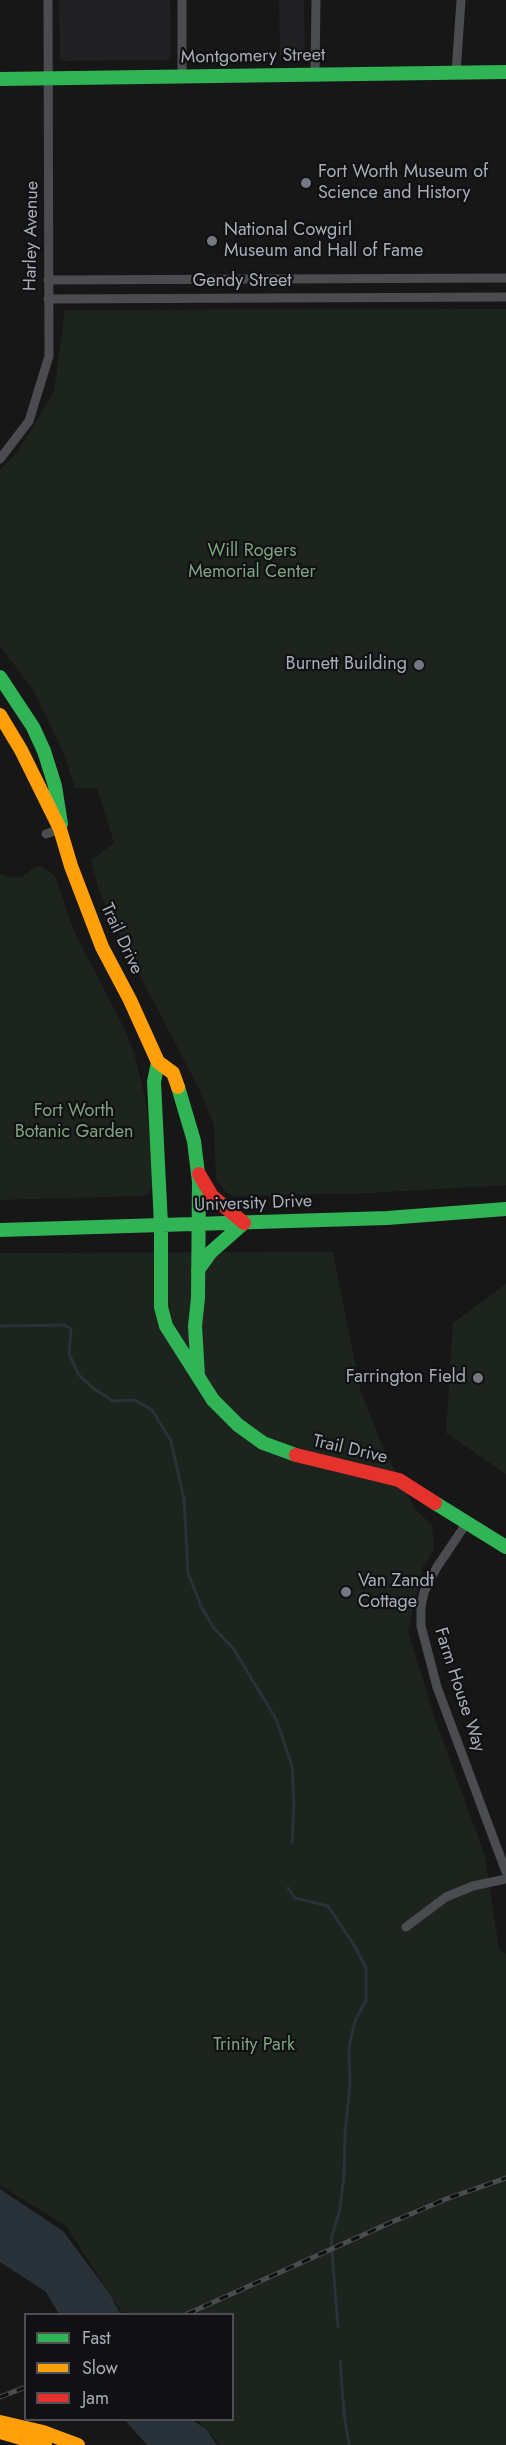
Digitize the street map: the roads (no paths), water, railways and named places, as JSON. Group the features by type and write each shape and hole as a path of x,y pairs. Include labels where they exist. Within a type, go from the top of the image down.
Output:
{"street":[{"name":"Harley Avenue","path":"0,459 29,421 49,356 48,0"},
{"path":"182,0 182,76"},
{"path":"315,75 316,0"},
{"path":"456,73 461,0"},
{"name":"Montgomery Street","path":"0,79 506,72"},
{"path":"435,278 436,297"},
{"name":"Gendy Street","path":"48,280 506,278"},
{"name":"Gendy Street","path":"48,299 506,297"},
{"name":"Trail Drive","path":"0,677 29,720 44,751 55,786 61,817 60,829"},
{"name":"Trail Drive","path":"0,715 21,750 60,829 93,927 158,1062 173,1073 194,1141 198,1172 195,1350 198,1376"},
{"path":"46,834 60,829"},
{"name":"Trail Drive","path":"158,1062 154,1082 161,1225 161,1307 166,1326 213,1400 238,1425 263,1443 288,1453 399,1480 506,1547"},
{"path":"198,1172 212,1196 244,1223 211,1252 198,1270"},
{"name":"University Drive","path":"0,1230 399,1217 506,1209"},
{"name":"Farm House Way","path":"466,1524 424,1592 421,1626 437,1687 506,1872"},
{"path":"406,1927 446,1897 473,1886 506,1879"},
{"path":"0,2422 43,2432 78,2445"},
{"path":"0,2432 45,2445"}],"waterway":[{"path":"0,1326 64,1325 71,1329 69,1354 79,1375 93,1388 113,1401 135,1400 152,1410 171,1441 184,1499 188,1573 201,1606 213,1627 233,1648 276,1719 292,1766 294,1804 292,1842"},
{"path":"288,1888 295,1898 328,1906 366,1968 366,2000 355,2021 349,2047 350,2084 344,2175 340,2209 331,2239 338,2327"},
{"path":"340,2361 349,2445"}],"railway":[{"path":"189,2313 446,2199 506,2178"},
{"path":"0,2397 24,2388"}],"place":[{"name":"Fort Worth Museum of Science and History","path":"306,183"},
{"name":"National Cowgirl Museum and Hall of Fame","path":"212,241"},
{"name":"Burnett Building","path":"419,665"},
{"name":"Farrington Field","path":"478,1378"},
{"name":"Van Zandt Cottage","path":"346,1592"}],"park label":[{"name":"Will Rogers Memorial Center","path":"252,562"},
{"name":"Fort Worth Botanic Garden","path":"74,1122"},
{"name":"Trinity Park","path":"254,2046"}]}
